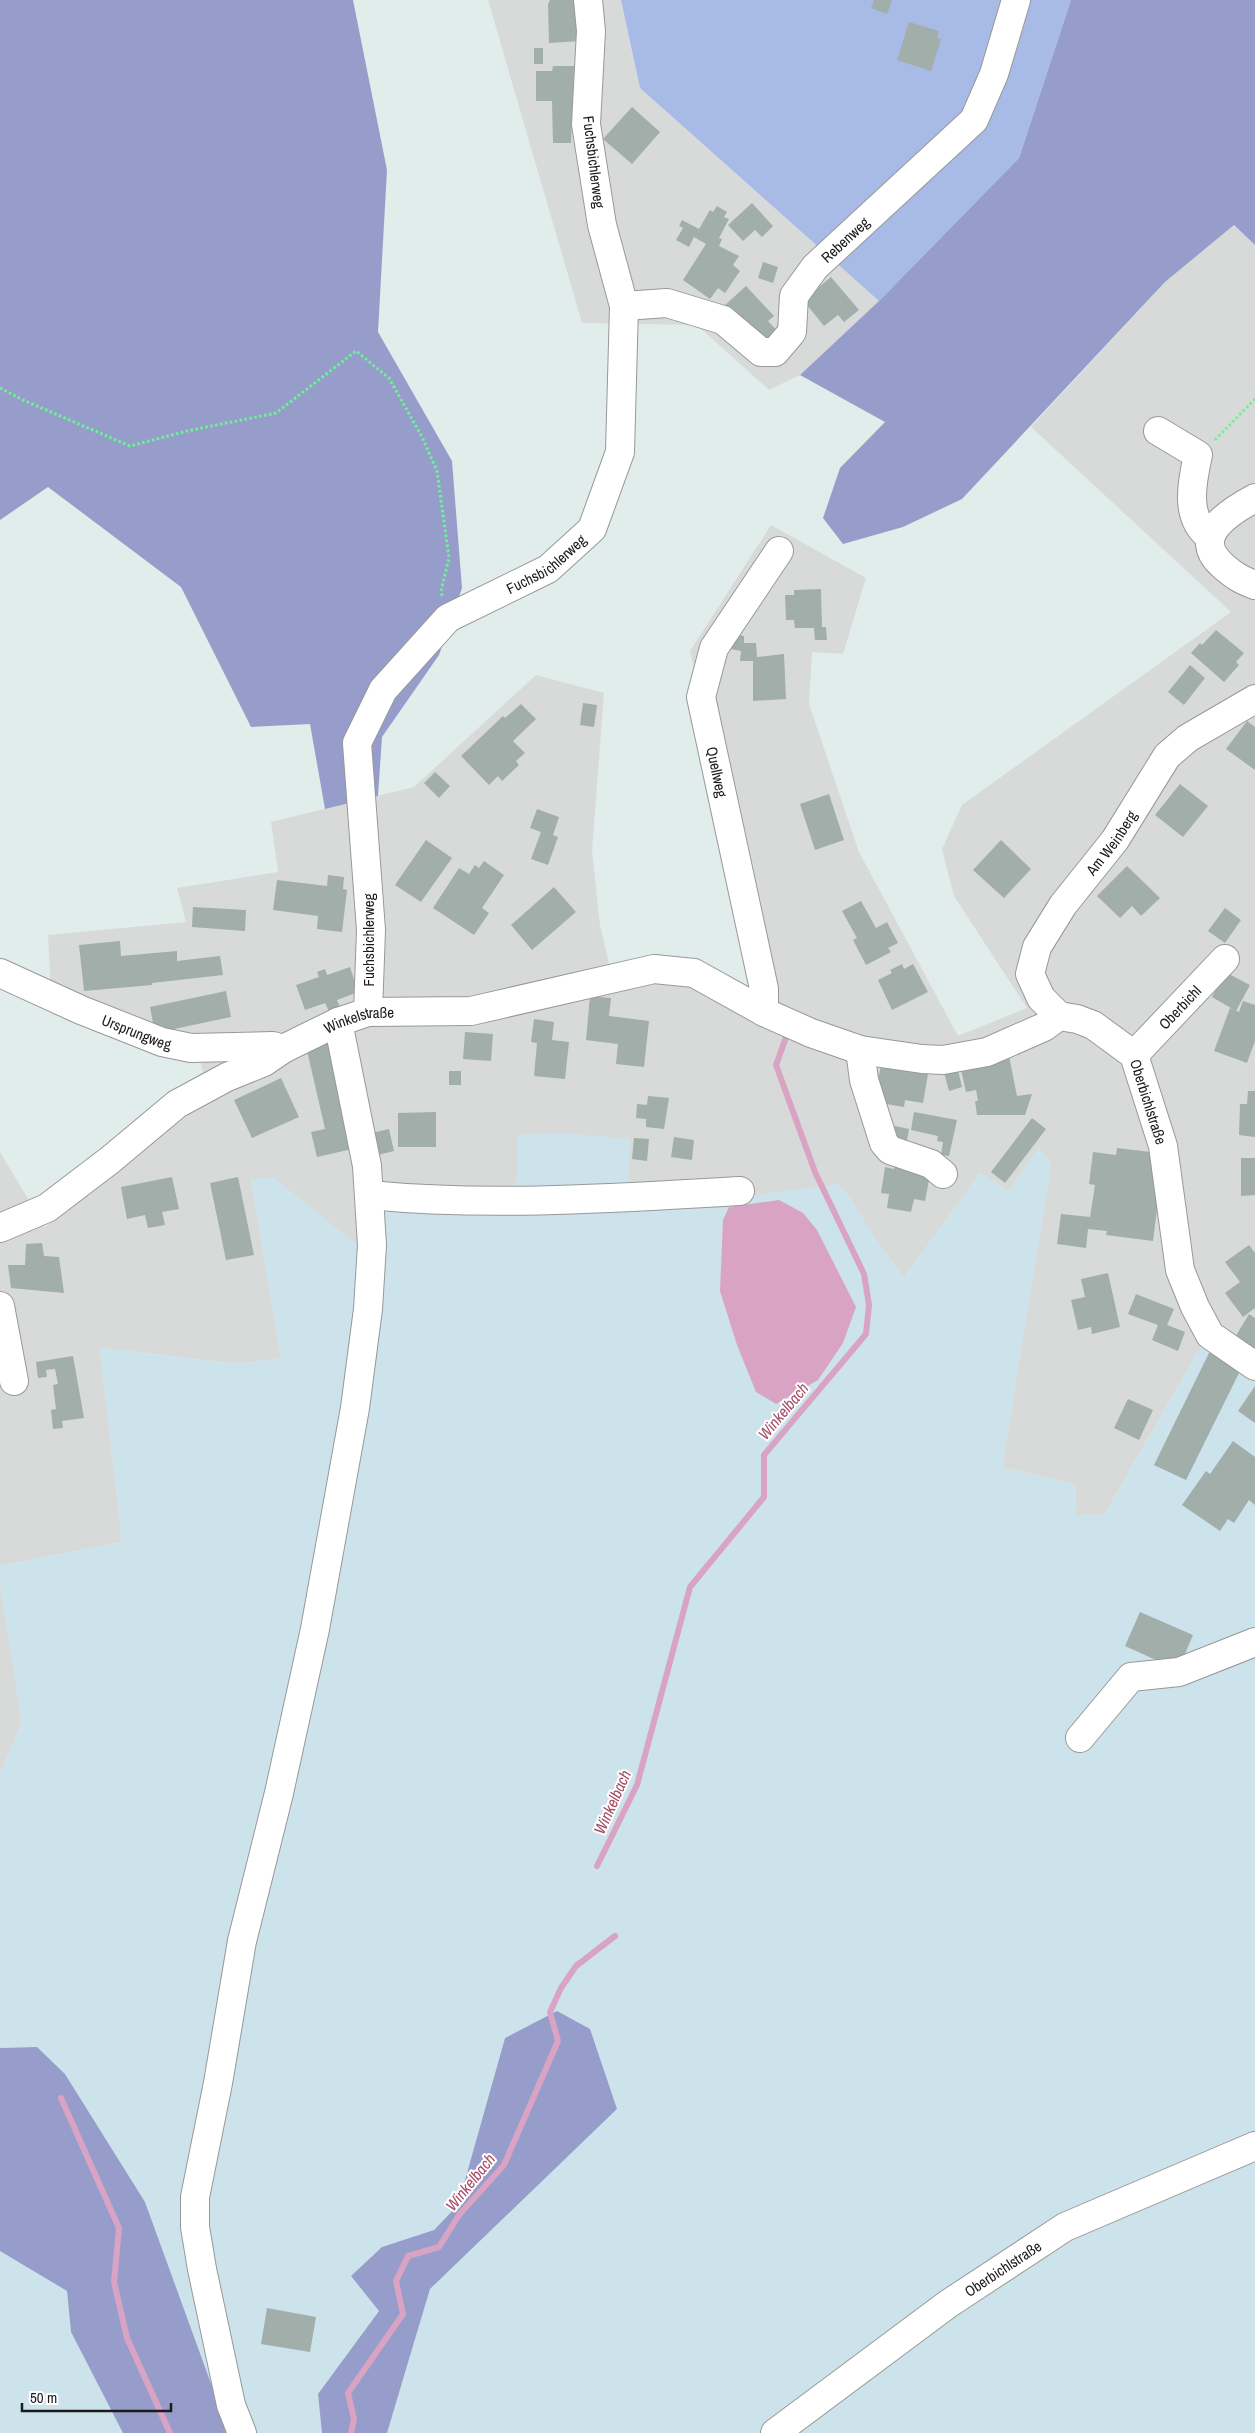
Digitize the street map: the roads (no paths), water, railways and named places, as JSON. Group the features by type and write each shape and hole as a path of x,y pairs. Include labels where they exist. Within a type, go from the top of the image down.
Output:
{"street":[{"name":"Fuchsbichlerweg","path":"368,1012 371,930 357,743 383,690 448,618 548,569 592,529 620,452 624,306 602,225 586,124 592,31 588,0"},
{"name":"Rebenweg","path":"624,306 667,303 723,320 762,352 775,352 792,332 794,296 815,267 974,120 994,74 1016,0"},
{"path":"1158,431 1198,455 1193,475 1192,511 1199,526 1210,537"},
{"path":"1255,498 1229,514 1220,522 1210,537 1209,546 1216,559 1238,579 1255,585"},
{"name":"Quellweg","path":"764,1012 764,989 701,696 714,648 779,551"},
{"name":"Am Weinberg","path":"1060,1016 1042,998 1030,974 1037,947 1063,905 1115,840 1167,756 1188,738 1255,699"},
{"name":"Oberbichl","path":"1134,1055 1225,959"},
{"name":"Winkelstraße","path":"0,1228 47,1208 110,1160 177,1104 227,1077 264,1062 283,1049 338,1022 368,1012 471,1010 654,969 694,973 764,1012"},
{"name":"Ursprungweg","path":"0,972 81,1010 162,1042 191,1048 273,1046 283,1049"},
{"path":"764,1012 811,1033 860,1050 943,1060 987,1052 1044,1028 1060,1016"},
{"name":"Oberbichlstraße","path":"1060,1016 1078,1019 1092,1025 1134,1055 1163,1146 1180,1270 1194,1307 1210,1335 1255,1366"},
{"path":"242,2433 231,2405 202,2269 196,2227 195,2197 218,2083 242,1941 279,1793 315,1629 355,1408 368,1310 372,1245 367,1166 338,1022"},
{"path":"860,1050 864,1080 884,1144 890,1150 931,1164 944,1174"},
{"path":"369,1195 456,1200 578,1200 740,1191"},
{"path":"0,1306 14,1381"},
{"path":"1080,1738 1131,1677 1179,1672 1255,1642"},
{"name":"Oberbichlstraße","path":"775,2433 948,2304 1066,2227 1255,2146"}],"waterway":[{"name":"Winkelbach","path":"597,1866 637,1785 690,1587 764,1497 764,1455 866,1334 869,1305 864,1274 815,1172 776,1065 789,1029"},
{"name":"Winkelbach","path":"351,2433 354,2419 348,2393 403,2314 396,2281 408,2256 439,2247 459,2215 504,2165 558,2041 550,2012 561,1988 576,1966 615,1936"},
{"path":"61,2098 119,2228 114,2282 127,2338 170,2433"}]}
